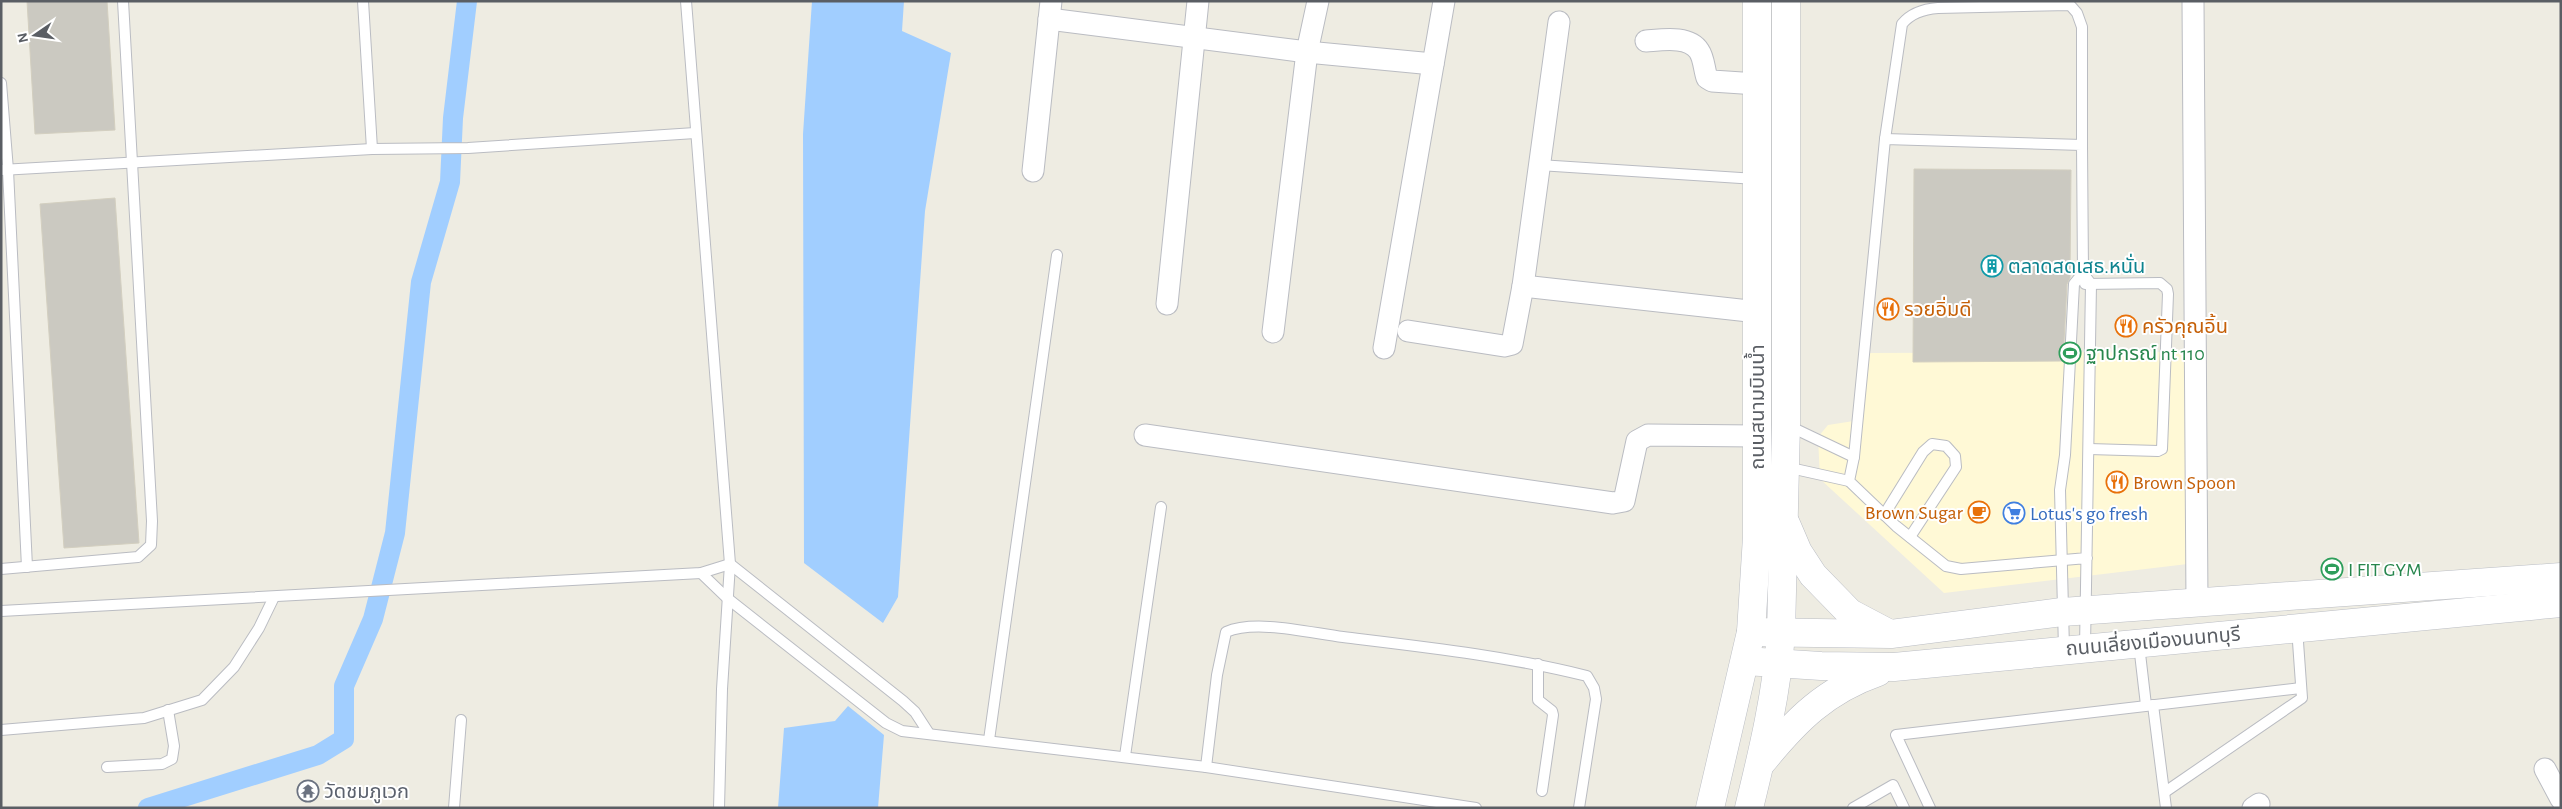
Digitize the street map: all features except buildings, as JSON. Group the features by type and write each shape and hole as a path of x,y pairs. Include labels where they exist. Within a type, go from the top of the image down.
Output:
{"main road":[{"name":"ถนนสนามบินน้ำ","path":"1710,808 1751,632 1757,537 1757,1"},
{"name":"ถนนสนามบินน้ำ","path":"1749,808 1760,766 1779,663 1781,633 1786,424 1786,1"},
{"path":"1783,515 1798,552 1813,575 1850,614 1891,634"},
{"name":"ถนนเลี่ยงเมืองนนทบุรี","path":"1751,632 1891,634 2074,612 2561,577"},
{"name":"ถนนเลี่ยงเมืองนนทบุรี","path":"1745,661 1894,667 2074,648 2561,603"},
{"path":"1760,766 1788,730 1815,706 1851,681 1894,667"}],"street":[{"path":"1167,304 1198,1"},
{"path":"1273,332 1307,52 1318,1"},
{"path":"1384,348 1444,1"},
{"path":"2193,1 2197,603"},
{"path":"1033,171 1050,10 1194,36 1307,52 1434,64"},
{"path":"1408,332 1504,346 1512,344 1523,286 1559,22"},
{"path":"1646,40 1680,40 1692,44 1700,52 1707,78 1712,81 1757,84"},
{"path":"1523,286 1758,312"},
{"path":"1145,435 1613,503 1624,501 1628,491 1637,440 1648,435 1757,436"},
{"path":"2545,769 2561,799"}],"lane":[{"path":"1,569 138,557 151,545 152,520 124,1"},
{"path":"363,1 372,148"},
{"path":"686,1 730,564 719,808"},
{"path":"1849,481 1854,457 1885,139 1902,24 1917,12 1938,8 2070,5 2077,13 2082,27 2083,273 2091,284 2087,558 2074,612 2074,648"},
{"path":"1,83 27,567"},
{"path":"5,170 372,148 468,148 695,133"},
{"path":"1885,139 2082,145"},
{"path":"1539,165 1757,179"},
{"path":"989,740 1057,255"},
{"path":"2074,648 2074,612 2061,559 2060,490 2065,455 2074,284 2083,273"},
{"path":"2074,284 2160,283 2167,289 2168,294 2162,449 2158,451 2088,449"},
{"path":"1786,424 1854,457"},
{"path":"1884,515 1923,452 1932,444 1946,446 1956,456 1956,467 1910,537"},
{"path":"1784,467 1849,481 1884,515 1946,566 1954,568 2087,558"},
{"path":"1125,756 1161,507"},
{"path":"1,611 701,573 730,564"},
{"path":"730,564 903,701 915,712 928,732"},
{"path":"701,573 727,598 886,723 902,731 928,732 1125,756 1476,808"},
{"path":"1,730 144,718 202,700 234,667 259,628 274,597"},
{"path":"1206,767 1217,675 1226,632 1237,628 1254,627 1312,633 1494,656 1587,676 1594,688 1596,699 1591,741 1579,808"},
{"path":"2165,792 2302,698 2297,627"},
{"path":"2138,642 2165,792 2166,808"},
{"path":"1538,664 1538,700 1552,711 1553,715 1542,791"},
{"path":"1930,808 1896,735 2301,688"},
{"path":"107,767 162,764 172,759 174,746 168,710"},
{"path":"454,808 461,720"},
{"path":"1853,808 1893,785 1904,808"}],"shaded area":[{"path":"2196,352 2196,563 1944,593 1820,479 1818,437 1828,425 1860,420 1865,353"}],"water":[{"path":"812,1 904,1 902,31 951,53 925,211 898,597 883,623 804,563 803,134"},
{"path":"848,706 884,735 878,808 778,808 784,728 835,721"}],"waterway":[{"path":"148,808 318,755 344,739 344,686 373,619 395,533 421,282 450,182 453,118 467,1"}],"place":[{"name":"ตลาดสดเสธ.หนั่น","path":"1992,266"},
{"name":"รวยอิ่มดี","path":"1888,309"},
{"name":"ครัวคุณอิ้น","path":"2126,326"},
{"name":"ฐาปกรณ์ nt 110","path":"2070,353"},
{"name":"Brown Spoon","path":"2117,482"},
{"name":"Brown Sugar","path":"1979,512"},
{"name":"Lotus's go fresh","path":"2014,513"},
{"name":"I FIT GYM","path":"2332,569"},
{"name":"วัดชมภูเวก","path":"308,791"}]}
